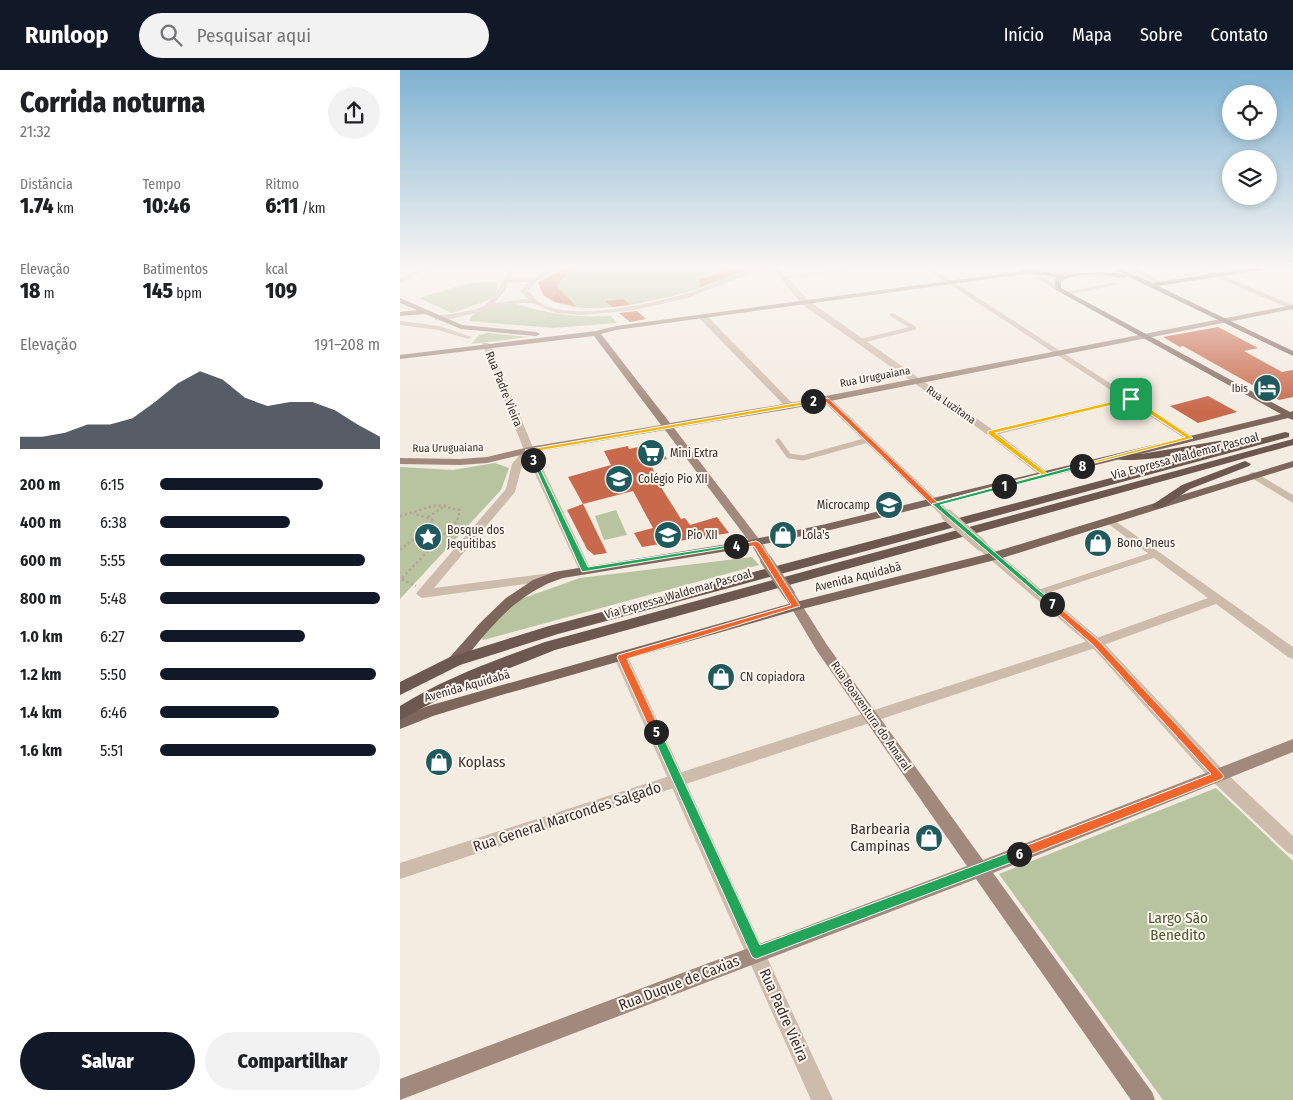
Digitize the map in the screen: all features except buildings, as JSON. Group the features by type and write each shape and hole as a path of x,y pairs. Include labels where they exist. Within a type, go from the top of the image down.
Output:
{"highway":[{"path":"1118,457 1141,457 1257,437 1282,440"},
{"path":"1158,505 1186,487 1261,457 1282,440"},
{"name":"Via Expressa Waldemar Pascoal","path":"400,689 455,661 554,630 1282,440"},
{"name":"Via Expressa Waldemar Pascoal","path":"400,714 423,698 449,686 550,646 1282,440"}],"main road":[{"path":"431,315 461,327 545,335"},
{"path":"446,315 470,324 572,333"},
{"path":"400,357 717,315"},
{"path":"1107,315 1292,415"},
{"path":"1211,315 1293,354"},
{"name":"Rua Uruguaiana","path":"400,461 460,462 487,460 528,450 790,406 1142,334 1248,315"},
{"path":"460,348 467,343 468,338 461,327"},
{"path":"484,346 545,335 596,333 616,328"},
{"path":"468,338 489,331"},
{"name":"Rua Boaventura do Amaral","path":"596,333 756,543 822,648 1144,1100"},
{"path":"455,661 478,634 518,595 551,577 756,543 935,504 1190,438 1292,415"},
{"name":"Avenida Aquidabã","path":"400,723 428,712 621,657 793,600 995,556 1293,464"},
{"name":"Rua Duque de Caxias","path":"400,1090 756,953 979,870 1218,776 1293,744"}],"street":[{"path":"438,318 452,318 461,315"},
{"name":"Rua Luzitana","path":"824,315 1046,475"},
{"path":"1002,315 1190,438"},
{"path":"704,317 790,406"},
{"path":"400,323 438,328 468,338"},
{"name":"Rua Padre Vieira","path":"484,346 528,450 585,570"},
{"path":"826,399 947,516 1096,643 1218,776 1293,847"},
{"path":"990,433 1131,399"},
{"path":"528,450 517,464 511,490 422,594 551,577"},
{"path":"1254,475 1293,500"},
{"path":"1111,521 1293,654"},
{"name":"Rua General Marcondes Salgado","path":"400,871 1096,643 1218,599"},
{"name":"Rua Padre Vieira","path":"621,657 822,1100"}],"lane":[{"path":"861,341 914,328 894,315"},
{"path":"778,441 789,456 803,458 868,440"},
{"path":"1038,593 1156,554"}],"path":[{"path":"428,517 448,504"},
{"path":"400,516 428,506 448,504 460,510 457,521 401,579 412,585"},
{"path":"400,550 429,527 433,520 411,512"}],"green space":[{"path":"474,315 611,316 617,323 553,328 469,321"},
{"path":"488,333 529,337 471,344 479,335"},
{"name":"Bosque dos Jequitibas","path":"495,463 509,468 501,490 400,599 400,467 453,470"},
{"path":"616,510 627,535 604,540 595,516"},
{"path":"752,557 759,565 483,640 480,636 521,599 580,578"},
{"name":"Largo São Benedito","path":"1216,788 1293,861 1293,1100 1163,1100 999,874"}],"place":[{"name":"Ibis","path":"1267,388"},
{"name":"Mini Extra","path":"651,453"},
{"name":"Colégio Pio XII","path":"619,479"},
{"name":"Microcamp","path":"889,505"},
{"name":"Pio XII","path":"668,535"},
{"name":"Lola's","path":"783,535"},
{"name":"Bosque dos Jequitibas","path":"428,537"},
{"name":"Bono Pneus","path":"1098,543"},
{"name":"CN copiadora","path":"721,677"},
{"name":"Koplass","path":"439,762"},
{"name":"Barbearia Campinas","path":"929,838"}],"route":[{"path":"1131,399 990,433 1046,475 935,504 826,399 528,450 585,570 756,543 796,606 621,657 630,672 756,953 979,870 1218,776 1096,643 935,504 1190,438 1131,399"}]}
